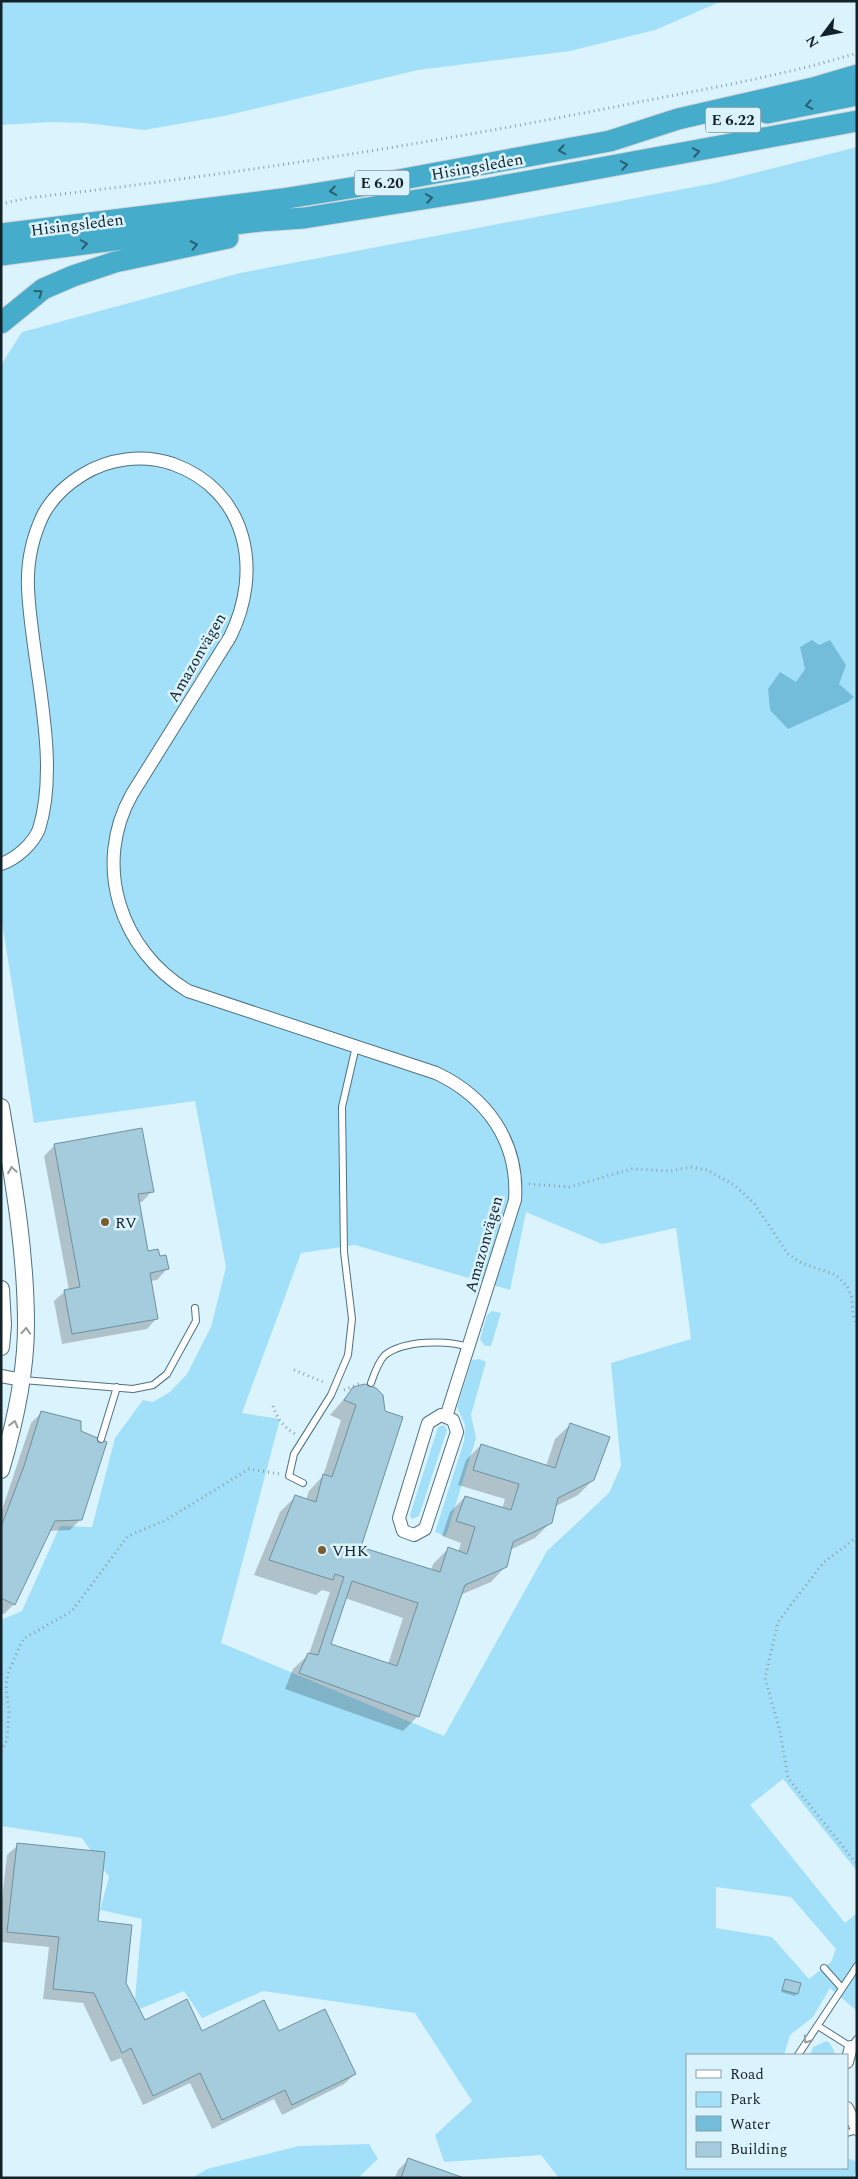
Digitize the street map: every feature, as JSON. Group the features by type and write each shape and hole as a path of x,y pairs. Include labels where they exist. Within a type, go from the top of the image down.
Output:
{"highway":[{"name":"Hisingsleden","path":"1,234 282,199 387,182 610,141 678,119 813,88 857,75"},
{"name":"E 6.22","path":"610,141 643,139 857,95"},
{"name":"E 6.22","path":"780,137 834,115 857,109"},
{"name":"Hisingsleden","path":"1,255 260,221 304,218 480,190 857,122"},
{"path":"1,323 43,289 73,276 116,262 247,234 260,221"}],"street":[{"name":"Amazonvägen","path":"1,864 18,855 32,841 38,829 45,793 46,746 28,588 31,549 38,527 51,503 65,487 102,465 138,458 180,466 210,485 233,513 245,545 246,588 242,610 230,637 136,788 120,820 113,863 119,904 128,928 145,955 164,975 188,991 436,1073 463,1087 475,1096 492,1117 504,1137 509,1150 515,1183 512,1213 446,1417"},
{"path":"1,1106 18,1206 24,1258 26,1325 22,1380 16,1419 1,1470"},
{"path":"1,1289 1,1347"},
{"path":"1,1376 22,1380"},
{"path":"440,1415 446,1417 453,1420 457,1432 425,1529 414,1535 403,1531 399,1518 428,1423 440,1415"},
{"path":"848,2059 854,2043"},
{"path":"848,2110 857,2129"}],"lane":[{"path":"303,1483 289,1476 294,1454 331,1395 348,1355 352,1319 344,1252 341,1148 342,1107 356,1046"},
{"path":"22,1380 147,1388 167,1374 196,1321 195,1308"},
{"path":"371,1383 377,1368 385,1356 403,1348 444,1341 469,1347"},
{"path":"100,1439 117,1387"},
{"path":"799,2054 841,1987 857,1966"},
{"path":"824,1968 841,1987"},
{"path":"818,2026 854,2043"}],"path":[{"path":"1,204 28,198 319,158 558,118 772,76 857,53"},
{"path":"515,1183 568,1187 632,1169 671,1171 690,1167 707,1170 734,1185 754,1203 788,1254 802,1263 836,1275 848,1286 857,1327"},
{"path":"294,1370 328,1383"},
{"path":"273,1406 276,1415 285,1427 302,1440"},
{"path":"1,1751 7,1740 8,1712 6,1686 8,1673 22,1639 72,1612 128,1536 166,1520 249,1469 289,1476"},
{"path":"857,1537 823,1563 778,1622 764,1678 780,1731 788,1778 857,1864"}],"green space":[{"path":"1,1 722,1 655,30 570,51 418,70 224,116 144,130 86,123 50,122 1,125"},
{"path":"857,147 857,1871 783,1779 750,1805 845,1923 857,1913 857,2011 830,1988 813,2017 790,2035 784,2054 686,2054 686,2169 848,2169 848,2158 857,2162 854,2178 559,2178 541,2155 444,2162 435,2135 472,2101 415,2013 263,1991 202,2018 184,1991 137,2010 135,1999 142,1919 100,1910 109,1877 82,1838 1,1826 1,1620 22,1611 60,1526 92,1527 115,1438 143,1400 153,1402 170,1392 187,1374 211,1327 226,1267 195,1101 34,1123 1,916 1,365 22,332 240,273 715,183","holes":["805,669 788,729 780,673 796,683","526,1212 602,1244 676,1228 691,1339 611,1363 621,1466 609,1493 547,1551 444,1736 221,1643 280,1419 242,1413 301,1253 355,1245 510,1290","716,1887 791,1897 836,1949 831,1962 809,1979 772,1937 716,1928"]},
{"path":"492,1311 501,1313 491,1346 485,1346 480,1339 487,1315"},
{"path":"480,1359 486,1362 471,1415 476,1438 445,1536 435,1532 464,1441 465,1425 457,1407 472,1360"},
{"path":"444,1425 447,1430 419,1516 412,1519 410,1515 438,1427"},
{"path":"826,2041 830,2043 836,2054 810,2054 813,2047"},
{"path":"369,2144 378,2159 358,2178 192,2178 207,2169 299,2146"}],"water":[{"path":"812,640 819,645 830,640 846,665 839,684 854,697 848,702 788,729 770,710 768,689 780,672 796,682 805,669 800,647"}],"building":[{"name":"RV","path":"142,1128 154,1192 138,1194 148,1251 158,1249 160,1256 166,1255 169,1269 150,1273 158,1319 72,1334 64,1290 80,1287 54,1144"},
{"name":"VHK","path":"365,1384 376,1388 383,1395 385,1411 403,1417 361,1547 440,1572 448,1547 467,1554 475,1527 456,1521 465,1496 511,1510 519,1484 473,1470 481,1444 555,1468 570,1423 610,1437 594,1480 558,1498 552,1523 513,1542 507,1567 465,1585 419,1717 299,1673 308,1653 318,1655 344,1577 335,1574 333,1580 269,1560 295,1495 316,1502 323,1474 332,1477 356,1405 344,1400 353,1387","holes":["352,1581 418,1603 397,1666 331,1644"]},
{"path":"41,1411 81,1421 81,1431 107,1442 82,1520 55,1521 15,1605 1,1598 1,1527 24,1466"},
{"path":"17,1843 105,1852 98,1921 132,1925 126,1983 145,2020 187,1999 202,2031 264,2000 279,2031 325,2009 356,2074 292,2105 285,2090 222,2120 200,2073 153,2096 131,2048 122,2053 94,1993 53,1989 59,1937 7,1932"},
{"path":"785,1979 801,1983 798,1994 782,1990"},
{"path":"408,2158 464,2178 401,2178"}],"place":[{"name":"RV","path":"105,1222"},
{"name":"VHK","path":"322,1550"}]}
